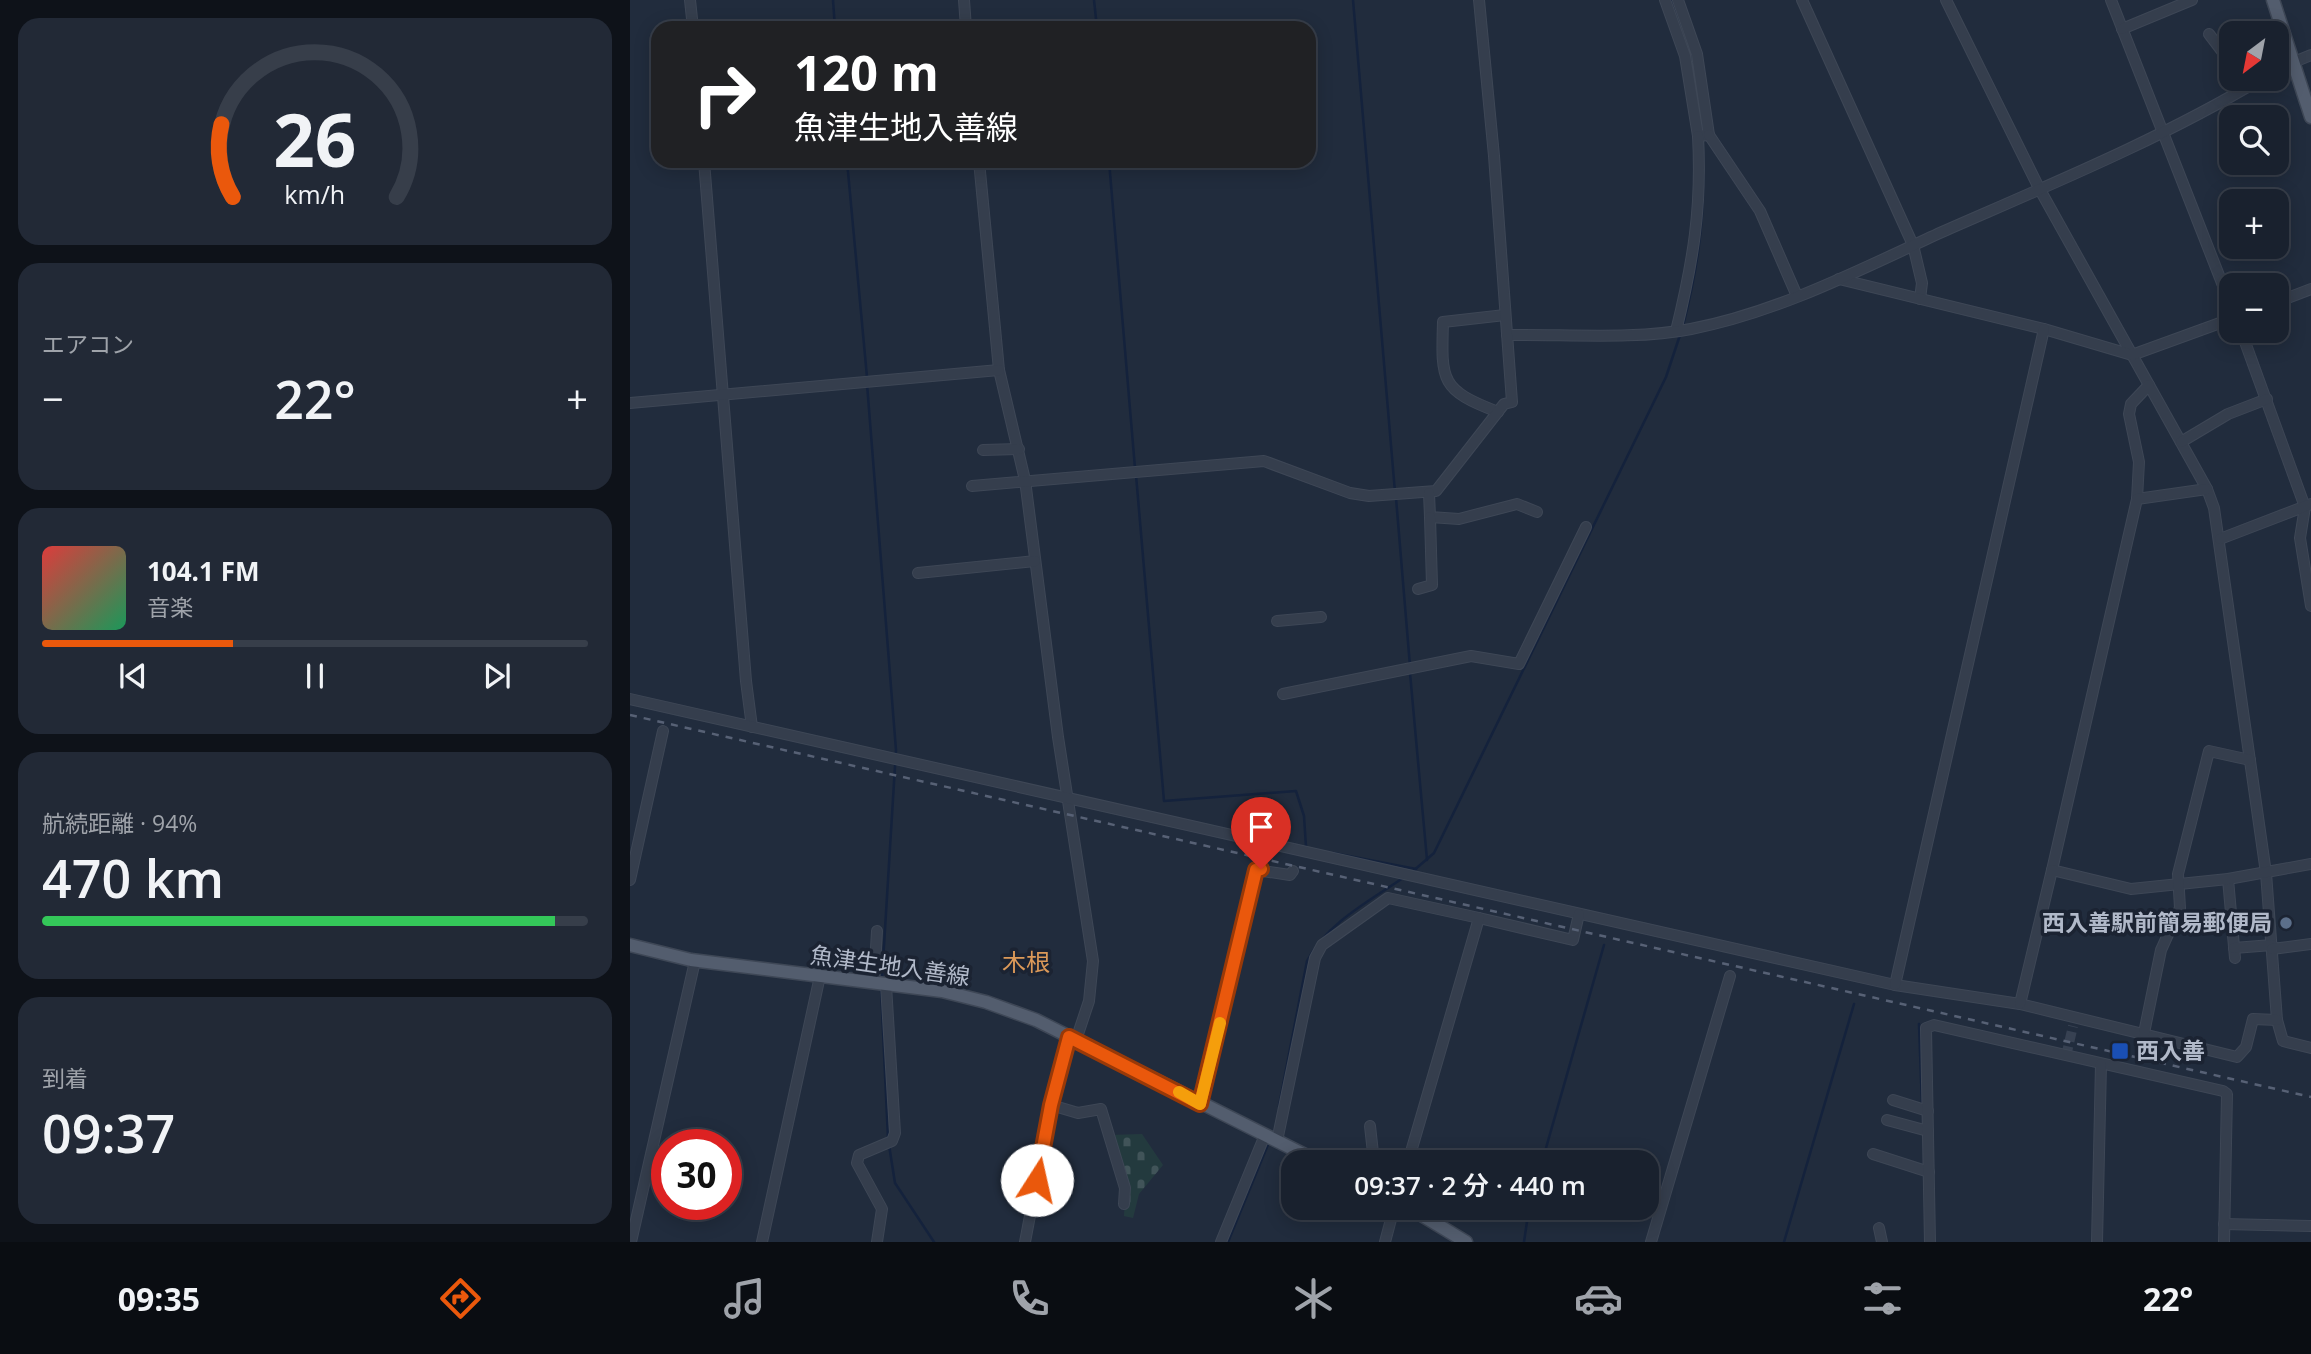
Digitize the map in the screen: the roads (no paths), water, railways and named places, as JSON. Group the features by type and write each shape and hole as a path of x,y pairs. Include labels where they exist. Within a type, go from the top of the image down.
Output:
{"main road":[{"path":"2273,0 2311,117"},
{"name":"魚津生地入善線","path":"630,945 695,961 942,991 986,1002 1073,1039 1295,1150"},
{"path":"1425,1220 1446,1236 1466,1242"}],"street":[{"path":"690,0 692,21"},
{"path":"964,0 966,21"},
{"path":"972,486 1264,461 1350,493 1369,496 1437,491 1504,404 1512,402 1479,0"},
{"path":"1665,0 1685,56 1704,135 1760,211 1797,296"},
{"path":"1676,331 1690,278 1699,215 1704,135 1698,54 1678,0"},
{"path":"1802,0 1913,245 1922,283 1920,299"},
{"path":"1946,0 2039,188 2207,489 2220,539 2266,873 2277,1020 2283,1041 2311,1048"},
{"path":"2110,0 2219,275"},
{"path":"2122,29 2192,0"},
{"path":"2209,34 2219,47"},
{"path":"2289,62 2311,55"},
{"path":"1507,335 1676,331 1747,315 1839,279 2039,188 2216,106 2235,91"},
{"path":"705,168 752,727"},
{"path":"980,168 999,370 1025,480 1067,799 1093,961 1089,1001 1051,1105 1025,1242"},
{"path":"1839,279 2044,329 2132,355 2219,323"},
{"path":"2289,297 2311,289"},
{"path":"1498,412 1470,401 1455,391 1444,377 1443,323 1505,315"},
{"path":"1895,985 2044,329"},
{"path":"2246,343 2308,505 2301,538 2311,606"},
{"path":"630,402 999,370"},
{"path":"2020,1004 2137,499 2139,462 2129,414 2131,404 2149,385"},
{"path":"2181,442 2228,414 2267,399"},
{"path":"983,450 1019,449"},
{"path":"2137,499 2207,489"},
{"path":"1418,589 1432,585 1429,493"},
{"path":"1430,517 1459,519 1517,504 1537,512"},
{"path":"2220,539 2308,505"},
{"path":"1283,694 1471,656 1519,664 1586,527"},
{"path":"918,573 1035,561"},
{"path":"1278,621 1321,617"},
{"path":"630,699 1895,985 2020,1004 2237,1057 2246,1047 2253,1019 2277,1020"},
{"path":"630,880 633,850 663,732"},
{"path":"2144,1033 2161,950 2180,908 2178,885 2209,751 2250,760"},
{"path":"2052,870 2131,889 2266,873 2311,864"},
{"path":"1200,1104 1256,870 1290,875 1293,871"},
{"path":"2228,878 2235,953 2311,944"},
{"path":"1221,1242 1271,1138 1310,974 1322,945 1388,898 1573,940 1579,914"},
{"path":"1411,1150 1479,918"},
{"path":"877,931 895,1133 892,1141 859,1156 857,1163 882,1209 877,1242"},
{"path":"631,1242 695,961"},
{"path":"762,1242 821,976"},
{"path":"1651,1242 1730,976"},
{"path":"1994,999 2000,1004 2074,1024 2117,1031 2122,1027"},
{"path":"1930,1242 1926,1028 1934,1025 2227,1094 2224,1242"},
{"path":"2097,1242 2101,1064"},
{"path":"1892,1100 1928,1111"},
{"path":"1051,1105 1078,1113 1101,1109 1125,1188 1124,1204"},
{"path":"1887,1120 1928,1131"},
{"path":"1370,1126 1373,1150"},
{"path":"1873,1154 1929,1172"},
{"path":"1385,1242 1391,1220"},
{"path":"2224,1224 2311,1226"},
{"path":"1879,1228 1882,1242"}],"waterway":[{"path":"833,0 834,21"},
{"path":"1094,0 1096,21"},
{"path":"1353,0 1395,492"},
{"path":"1672,0 1682,26"},
{"path":"1688,42 1694,66"},
{"path":"1700,108 1703,132"},
{"path":"848,168 867,377"},
{"path":"1110,168 1135,468"},
{"path":"1683,326 1698,250 1703,174"},
{"path":"1412,872 1434,853 1666,377 1681,332"},
{"path":"867,384 896,750 882,978"},
{"path":"1136,475 1164,801 1296,791 1304,816 1306,847"},
{"path":"1396,498 1410,666"},
{"path":"1410,673 1427,860"},
{"path":"1333,853 1416,869"},
{"path":"1279,1106 1307,961 1315,947 1337,924 1403,878"},
{"path":"1545,1150 1604,945"},
{"path":"881,988 888,1138"},
{"path":"1784,1242 1854,1004"},
{"path":"1919,1024 1922,1105"},
{"path":"1228,1242 1269,1142"},
{"path":"889,1145 895,1183 934,1242"},
{"path":"1524,1242 1527,1220"}],"tunnel":[{"path":"2066,1056 2073,1026"}],"railway":[{"path":"630,715 2311,1097"}],"place":[{"name":"西入善駅前簡易郵便局","path":"2286,923"},
{"name":"西入善","path":"2120,1051"}],"district":[{"name":"木根","path":"1026,963"}]}
